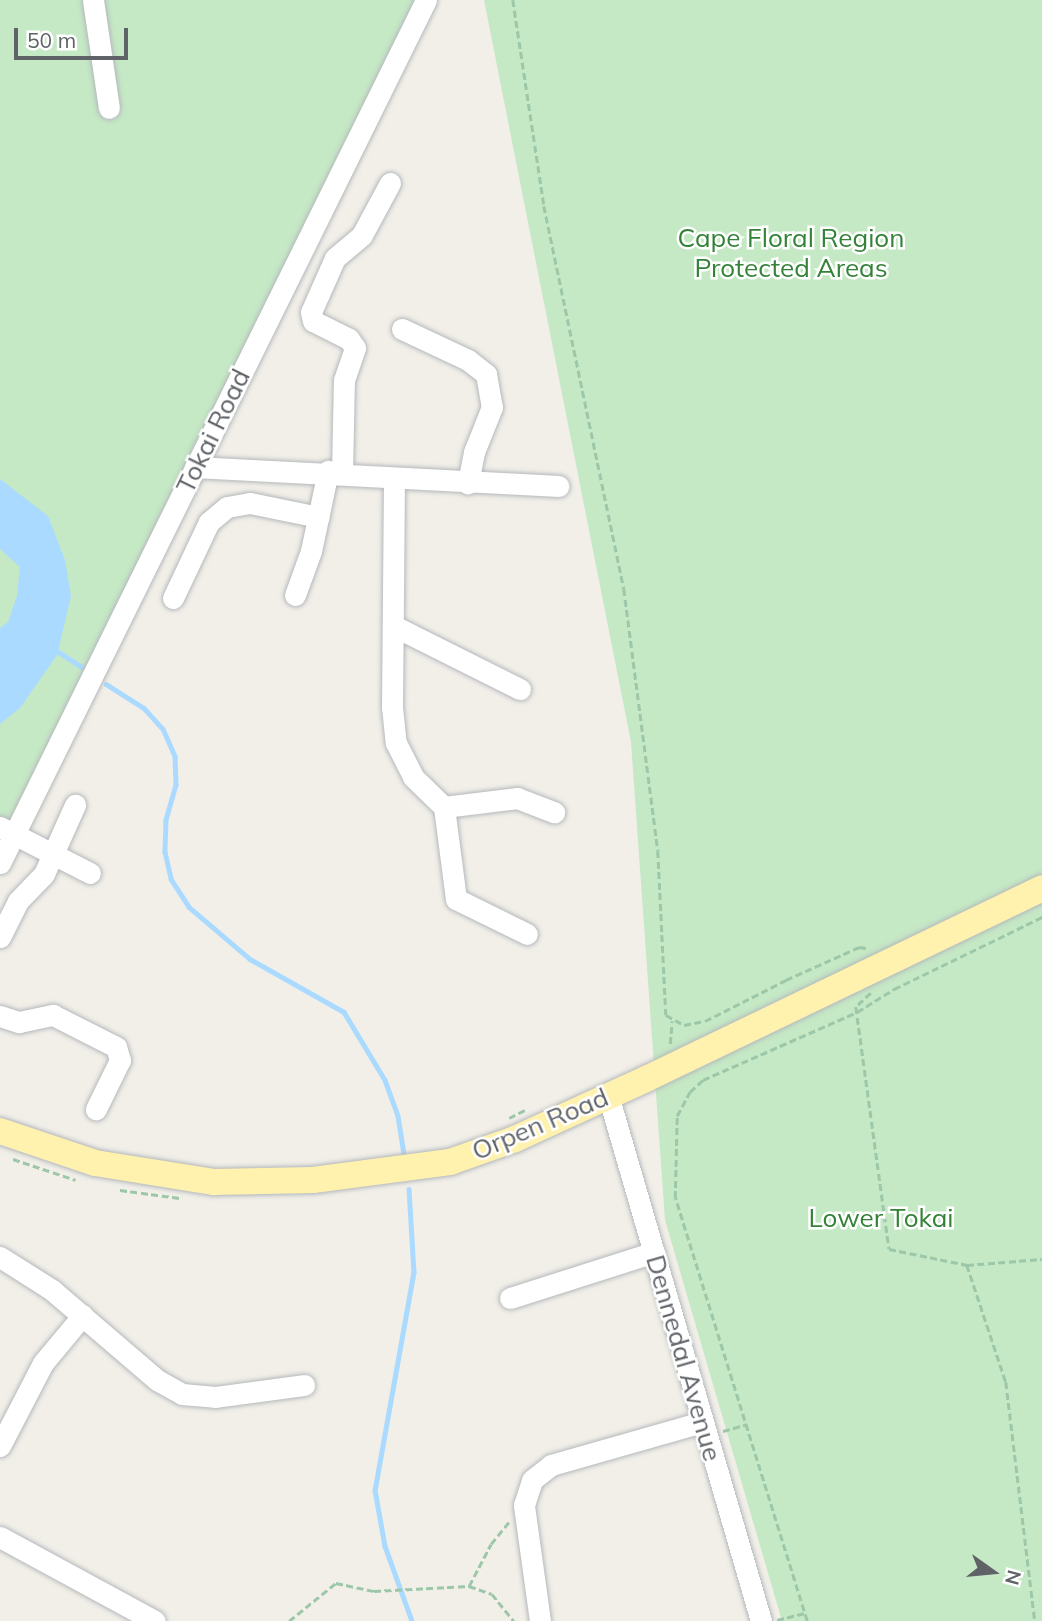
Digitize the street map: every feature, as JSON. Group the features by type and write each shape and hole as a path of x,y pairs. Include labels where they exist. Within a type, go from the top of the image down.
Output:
{"main road":[{"name":"Orpen Road","path":"0,1131 69,1156 177,1178 313,1180 450,1161 515,1139 1042,888"}],"street":[{"path":"93,0 108,108"},
{"name":"Tokai Road","path":"0,863 7,830 195,467 426,0"},
{"path":"295,595 335,472 344,380 355,348 349,339 313,321 311,312 335,258 362,235 390,183"},
{"path":"402,329 468,360 486,373 492,407 474,452 468,483"},
{"path":"195,467 335,472 468,483 559,486"},
{"path":"394,478 396,743 414,777 444,807 456,899 527,934"},
{"path":"173,598 209,522 227,507 250,503 319,517"},
{"path":"394,626 520,689"},
{"path":"444,807 517,798 554,812"},
{"path":"0,937 18,901 44,874 51,853 75,805"},
{"path":"7,830 90,873"},
{"path":"0,1016 19,1023 53,1015 116,1047 120,1060 96,1109"},
{"name":"Dennedal Avenue","path":"608,1095 761,1621"},
{"path":"510,1297 654,1252"},
{"path":"0,1257 83,1315 157,1380 182,1394 215,1397 304,1385"},
{"path":"0,1446 43,1363 83,1315"},
{"path":"540,1621 524,1505 532,1479 551,1465 704,1429"},
{"path":"0,1537 155,1621"}],"path":[{"path":"513,0 544,206 624,589 658,851 666,1015 672,1021 684,1025 705,1021 859,947 870,954"},
{"path":"807,1621 675,1198 677,1116 690,1092 703,1080 857,1012 894,989 1042,917"},
{"path":"871,990 870,998 857,1005 857,1012 889,1249 967,1265 1042,1259"},
{"path":"670,1044 672,1021"},
{"path":"967,1265 1006,1382 1035,1621"},
{"path":"704,1429 747,1424"},
{"path":"469,1586 491,1544 524,1505"},
{"path":"289,1621 336,1583 374,1591 469,1586 492,1594 514,1621"},
{"path":"774,1621 805,1613"}],"green space":[{"path":"0,0 427,0 14,834 0,831"},
{"name":"Cape Floral Region Protected Areas","path":"484,0 1042,0 1042,1621 782,1621 665,1220 631,742"}],"water":[{"path":"0,479 48,516 65,560 71,596 57,655 20,708 0,724 0,628 8,622 17,596 20,567 0,549"}],"waterway":[{"path":"54,649 82,667"},
{"path":"106,684 144,708 163,729 175,756 176,785 166,821 165,852 171,879 189,907 250,959 344,1012 385,1080 398,1116 404,1154"},
{"path":"409,1189 414,1272 375,1490 385,1546 412,1621"}],"park label":[{"name":"Lower Tokai","path":"881,1218"}]}
